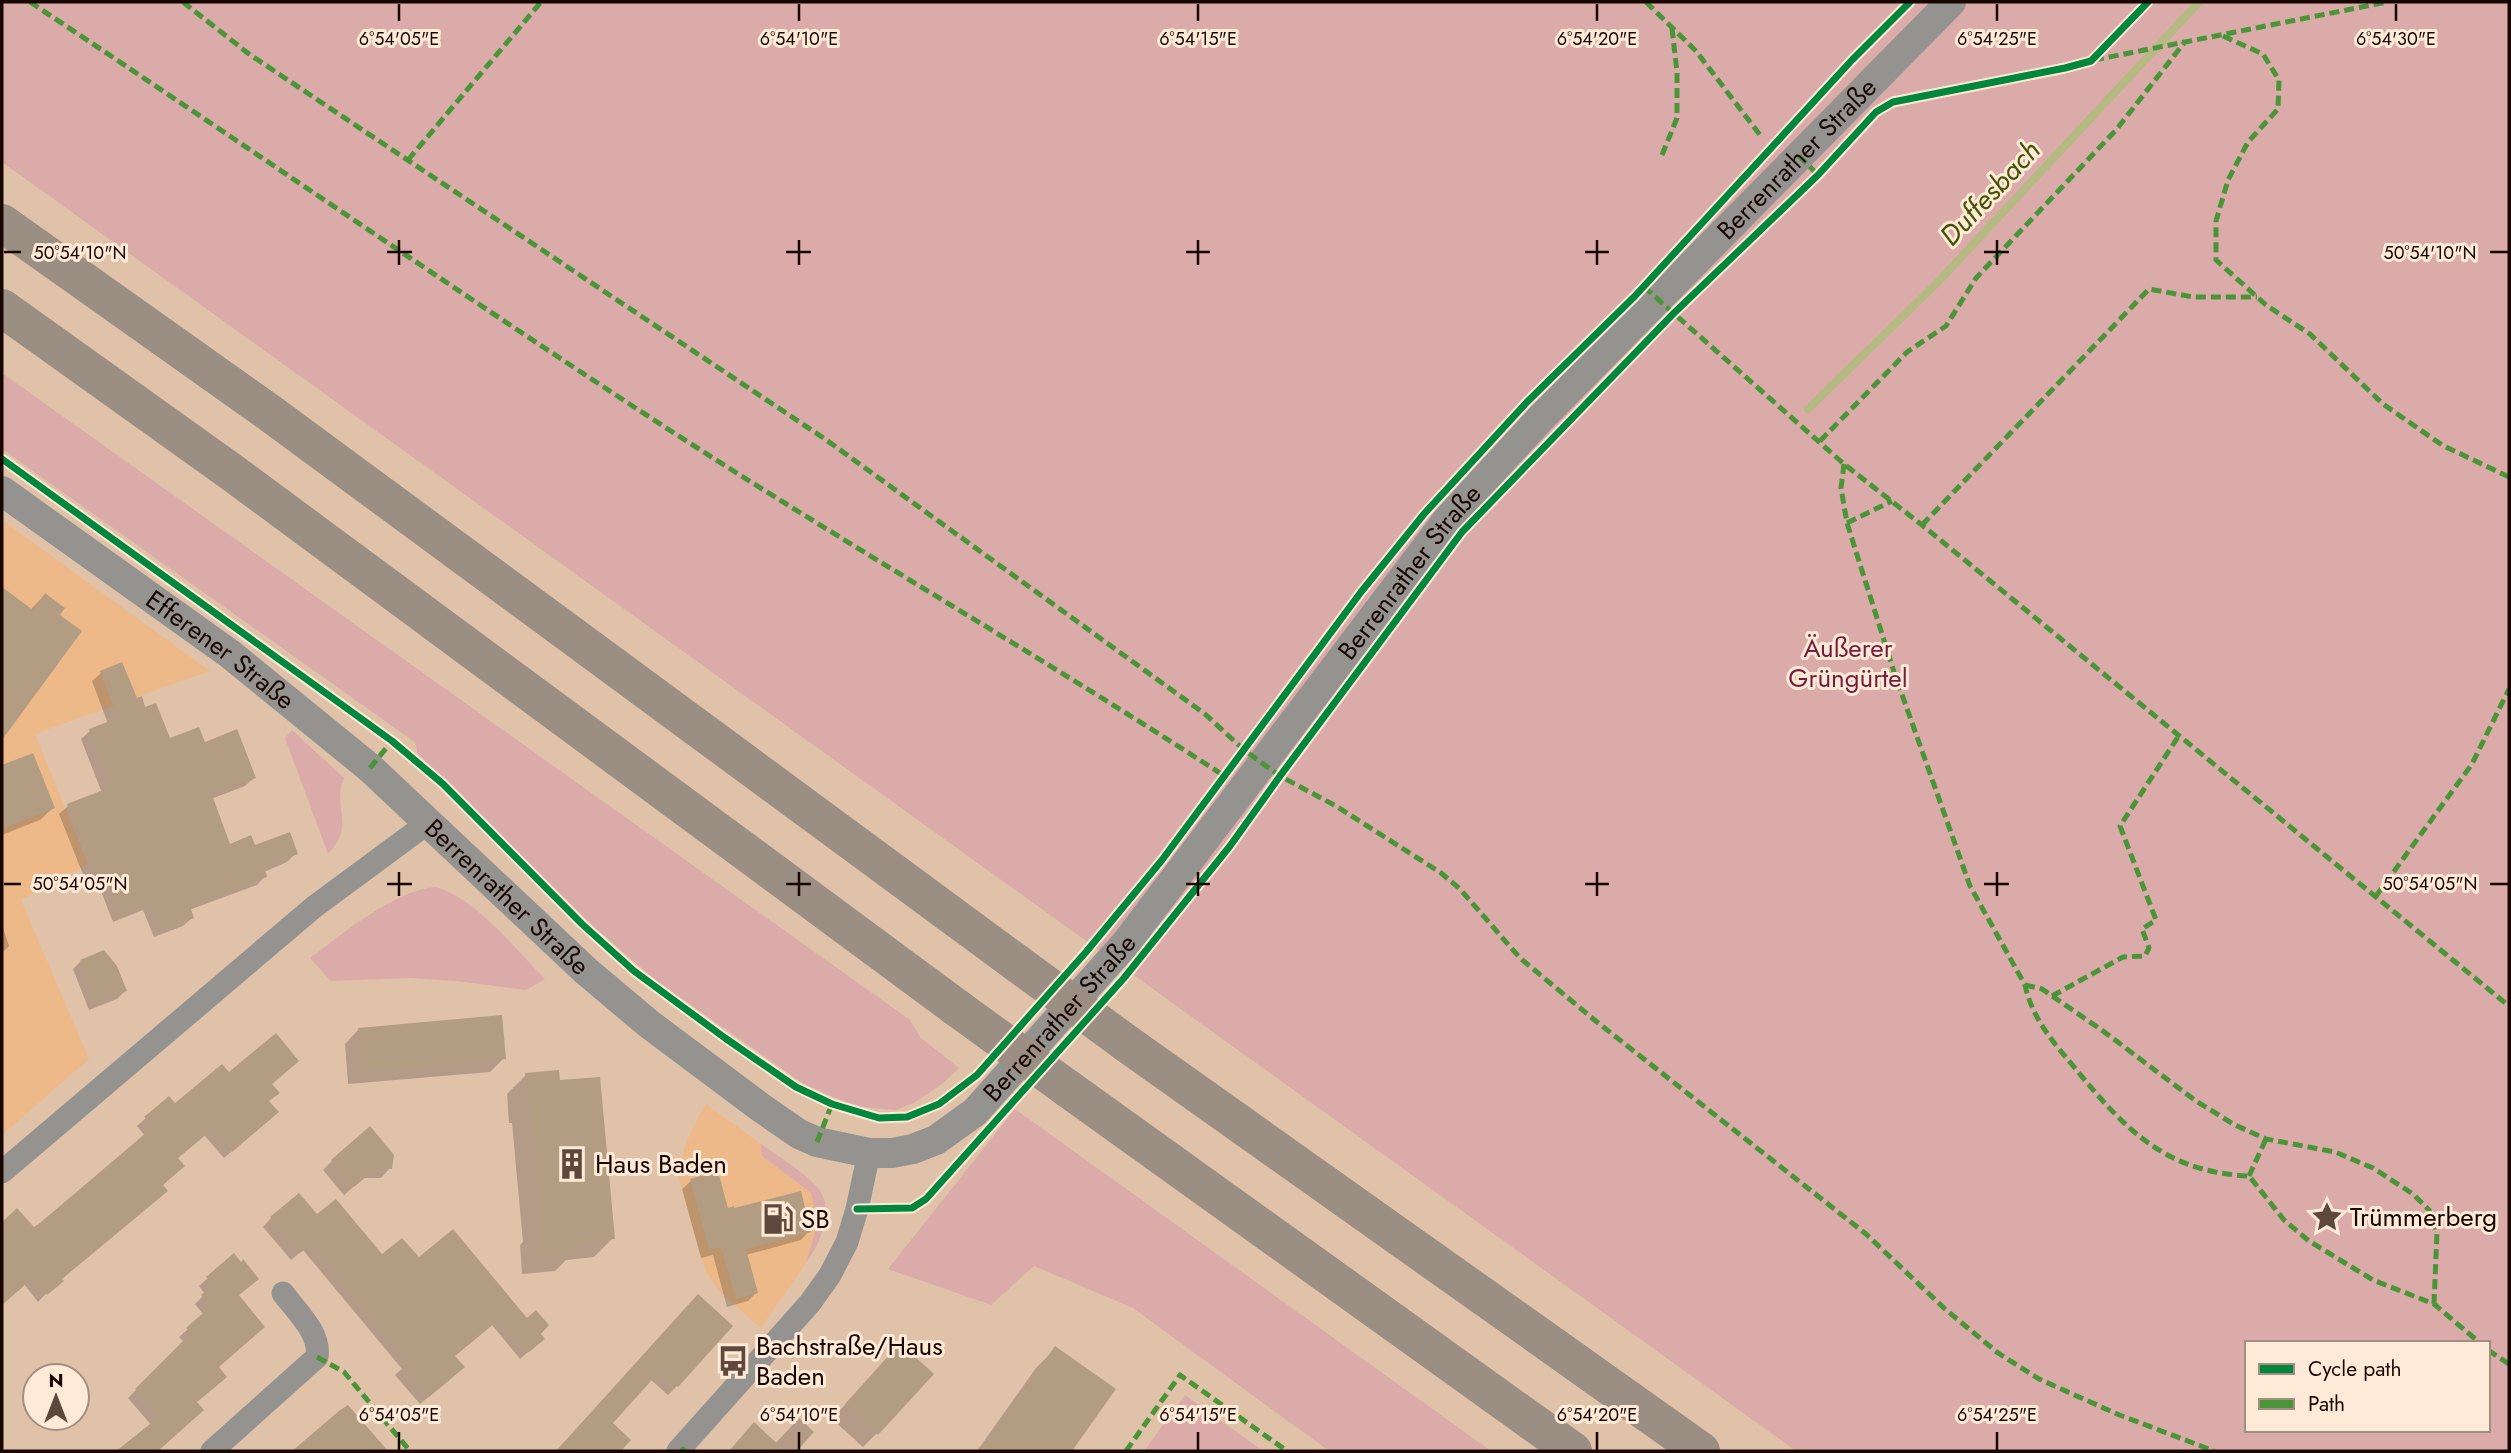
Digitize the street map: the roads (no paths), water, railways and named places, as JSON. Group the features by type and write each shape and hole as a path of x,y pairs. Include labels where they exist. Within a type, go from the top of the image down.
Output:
{"highway":[{"path":"2,223 267,411 1126,1043 1701,1451"},
{"path":"2,308 230,471 957,1008 1573,1451"}],"street":[{"name":"Berrenrather Straße","path":"2,1172 314,907 429,822 586,971 703,1065 799,1133 817,1142 869,1153 892,1153 925,1144 958,1127 975,1112 1126,943 1448,519 1540,419 1951,2"},
{"name":"Efferener Straße","path":"2,491 230,654 370,768 429,822"},
{"path":"678,1451 810,1303 830,1275 847,1242 869,1153"},
{"path":"212,1451 317,1357 319,1347 316,1337 283,1293"}],"waterway":[{"name":"Duffesbach","path":"1808,409 1937,283 2199,2"}],"place":[{"name":"Haus Baden","path":"572,1164"},
{"name":"Trümmerberg","path":"2327,1217"},
{"name":"SB","path":"778,1219"},
{"name":"Bachstraße/Haus Baden","path":"733,1361"}],"park label":[{"name":"Äußerer Grüngürtel","path":"1848,663"}]}
